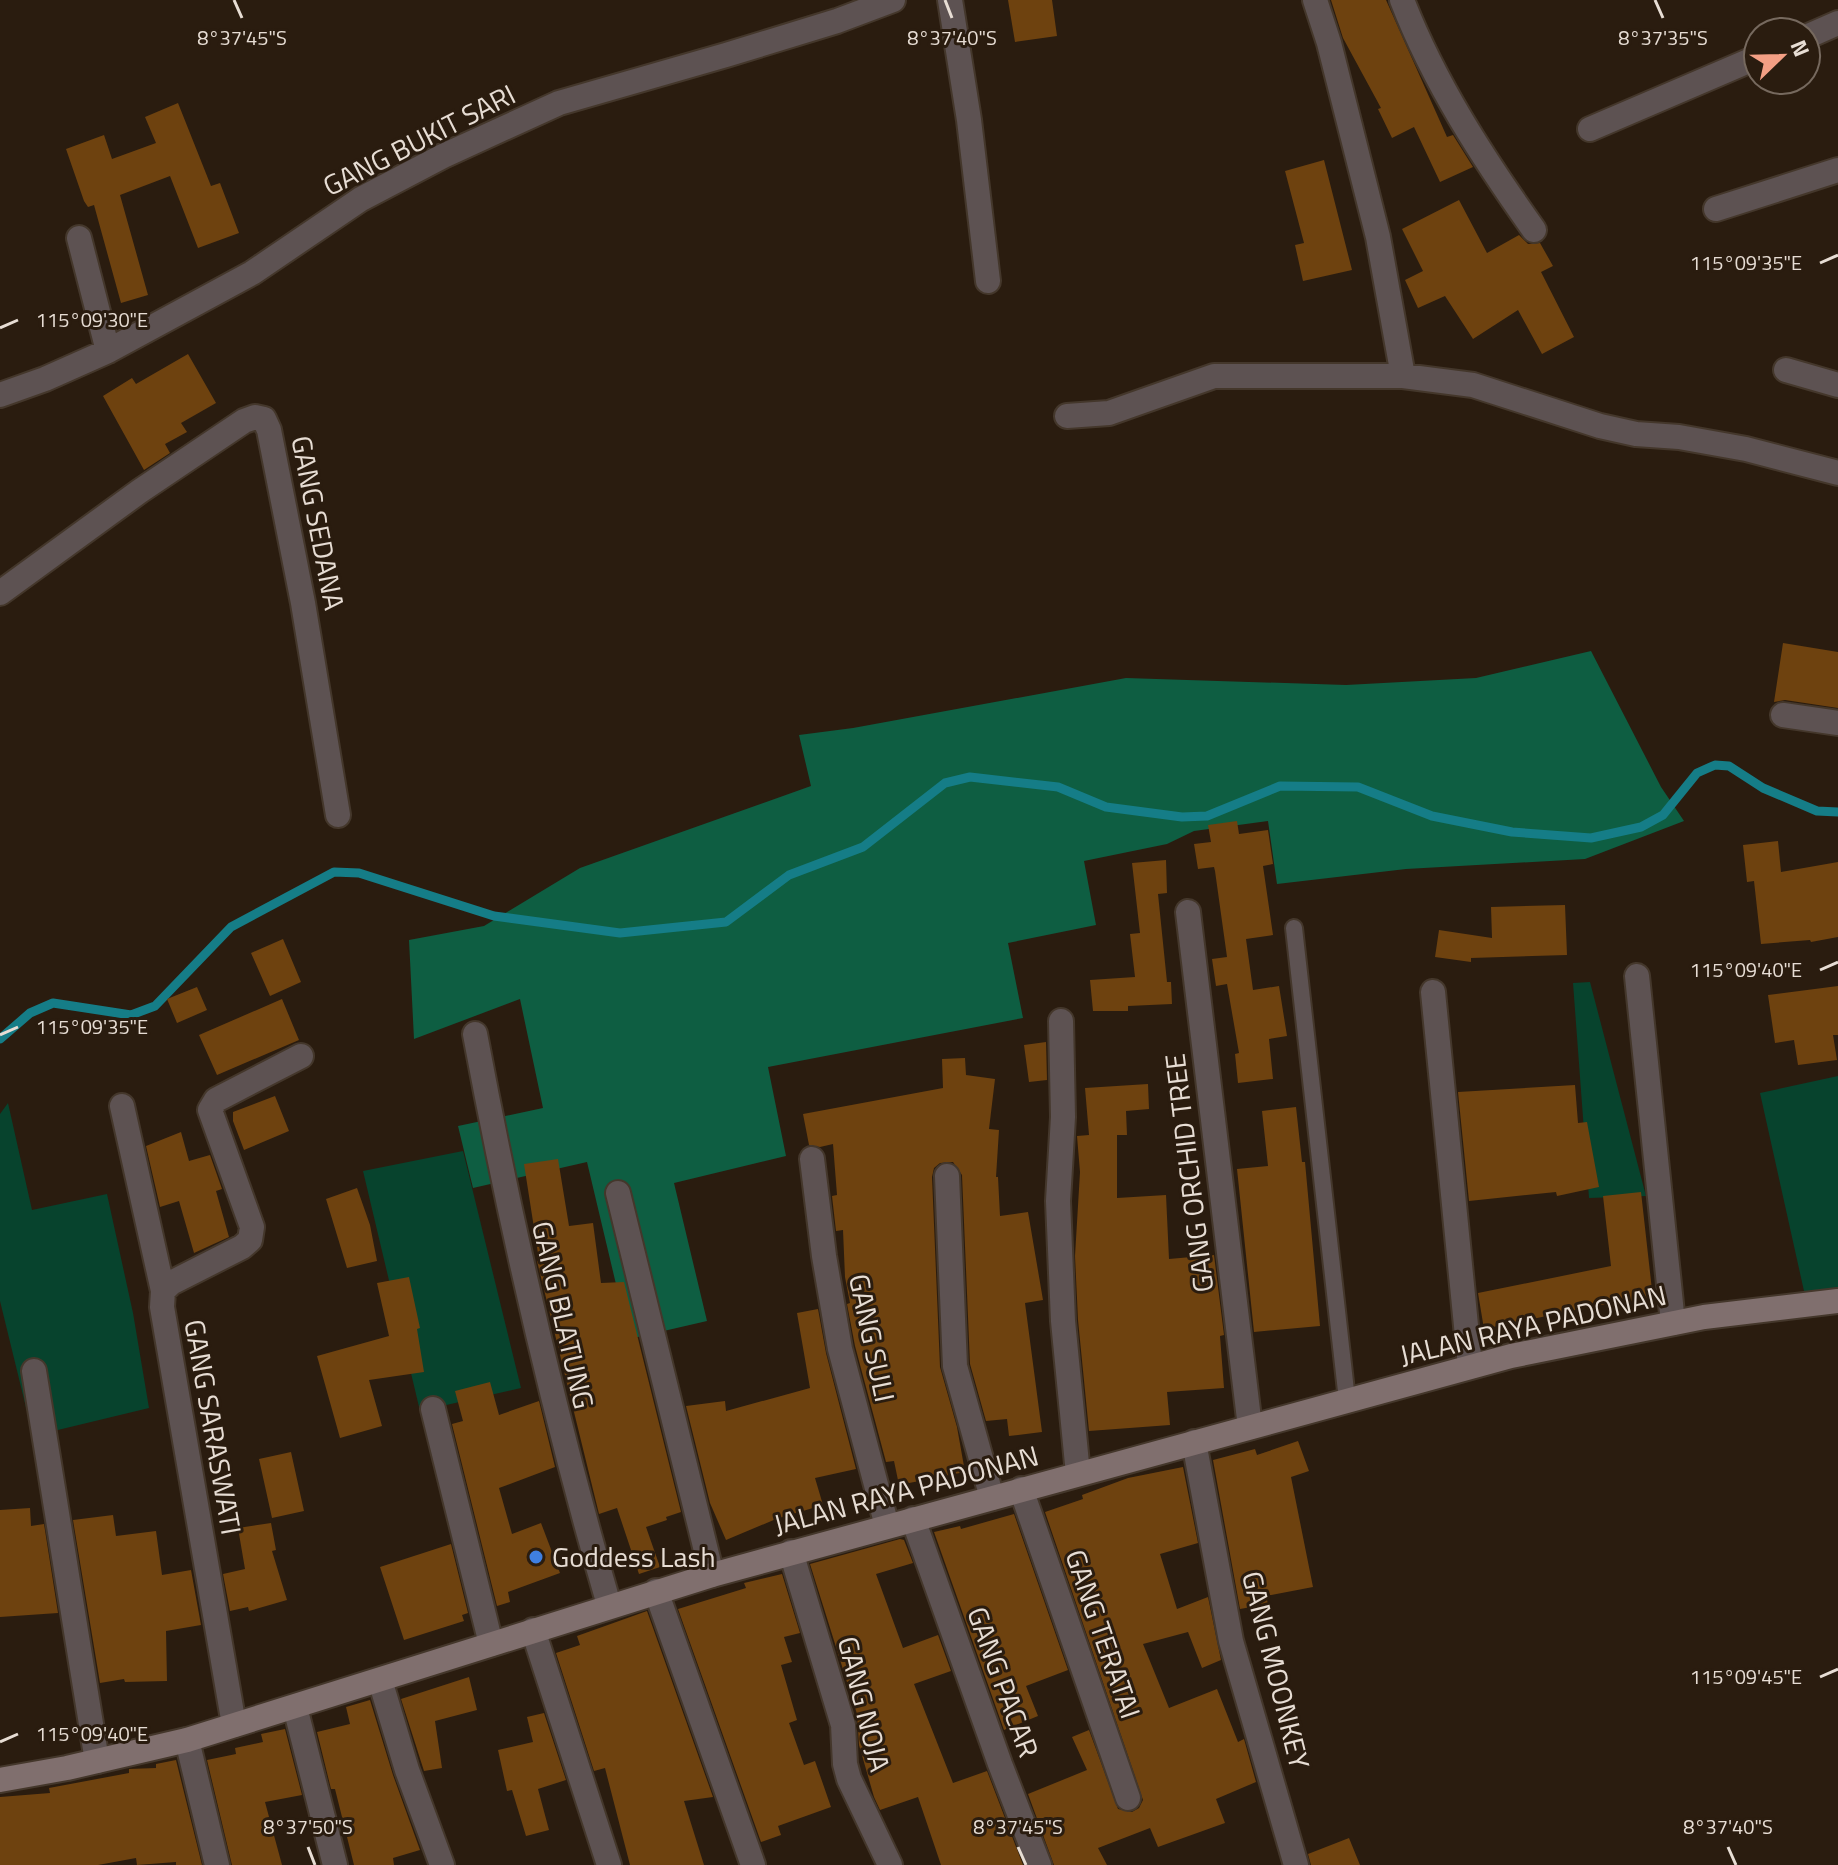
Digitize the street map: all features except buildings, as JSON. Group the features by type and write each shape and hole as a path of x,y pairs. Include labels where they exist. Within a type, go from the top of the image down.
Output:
{"main road":[{"name":"JALAN RAYA PADONAN","path":"0,1780 187,1740 656,1591 1470,1366 1555,1345 1673,1323 1838,1301"}],"street":[{"name":"GANG BUKIT SARI","path":"0,395 108,351 252,273 361,199 443,156 559,103 837,21 893,0"},
{"path":"950,0 969,120 988,281"},
{"path":"1315,0 1329,43 1378,237 1403,376"},
{"path":"1402,0 1434,71 1481,153 1534,230"},
{"path":"1590,129 1742,64"},
{"path":"1716,209 1838,170"},
{"path":"79,238 108,351"},
{"path":"1786,370 1838,385"},
{"path":"1067,416 1109,413 1214,376 1403,376 1473,385 1600,426 1746,449 1838,473"},
{"name":"GANG SEDANA","path":"0,593 140,491 244,421 255,417 264,419 269,430 303,603 338,815"},
{"path":"1783,715 1838,723"},
{"name":"GANG ORCHID TREE","path":"1188,912 1250,1427"},
{"path":"1637,976 1673,1323"},
{"path":"1433,992 1470,1366"},
{"path":"1061,1021 1063,1117 1058,1201 1063,1321 1078,1474"},
{"name":"GANG BLATUNG","path":"475,1034 505,1196 538,1344 571,1476 609,1605"},
{"name":"GANG SARASWATI","path":"234,1725 162,1307 163,1291 171,1283 242,1247 252,1233 210,1110 212,1105 216,1100 301,1056"},
{"path":"122,1106 163,1291"},
{"name":"GANG SULI","path":"812,1159 840,1349 887,1526"},
{"path":"947,1176 955,1366 962,1402 992,1498"},
{"path":"618,1193 712,1575"},
{"path":"34,1371 97,1761"},
{"path":"433,1409 491,1644"},
{"name":"GANG MOONKEY","path":"1194,1442 1231,1641 1296,1865"},
{"name":"GANG TERATAI","path":"1021,1489 1128,1798"},
{"name":"GANG PACAR","path":"913,1519 1039,1865"},
{"name":"GANG NOJA","path":"791,1552 843,1725 849,1779 890,1865"},
{"path":"656,1591 753,1865"},
{"path":"533,1630 609,1865"},
{"path":"380,1680 407,1770 442,1865"},
{"path":"295,1707 335,1865"},
{"path":"187,1740 217,1865"}],"lane":[{"path":"1294,928 1347,1400"}],"green space":[{"path":"1591,651 1661,787 1684,821 1585,859 1406,869 1277,884 1268,821 1194,831 1167,844 1084,861 1096,925 1008,943 1023,1018 768,1067 786,1156 674,1183 707,1321 629,1339 587,1162 473,1188 458,1126 543,1108 520,999 414,1039 409,940 484,926 580,868 811,786 799,735 1126,678 1346,685 1476,678"},
{"path":"1590,982 1646,1196 1589,1198 1573,983"},
{"path":"1838,1076 1838,1312 1810,1318 1760,1093"},
{"path":"8,1103 32,1210 107,1194 133,1313 149,1408 33,1436 0,1301 0,1114"},
{"path":"463,1151 521,1388 420,1411 363,1171"}],"waterway":[{"path":"0,1039 30,1013 53,1003 131,1015 155,1006 231,927 334,872 359,873 494,916 620,933 726,922 789,875 863,847 945,783 970,777 1058,787 1106,807 1182,817 1207,816 1280,786 1358,787 1432,816 1512,832 1591,838 1641,827 1663,815 1697,773 1715,765 1729,766 1763,788 1817,811 1838,812"}],"place":[{"name":"Goddess Lash","path":"536,1557"}]}
